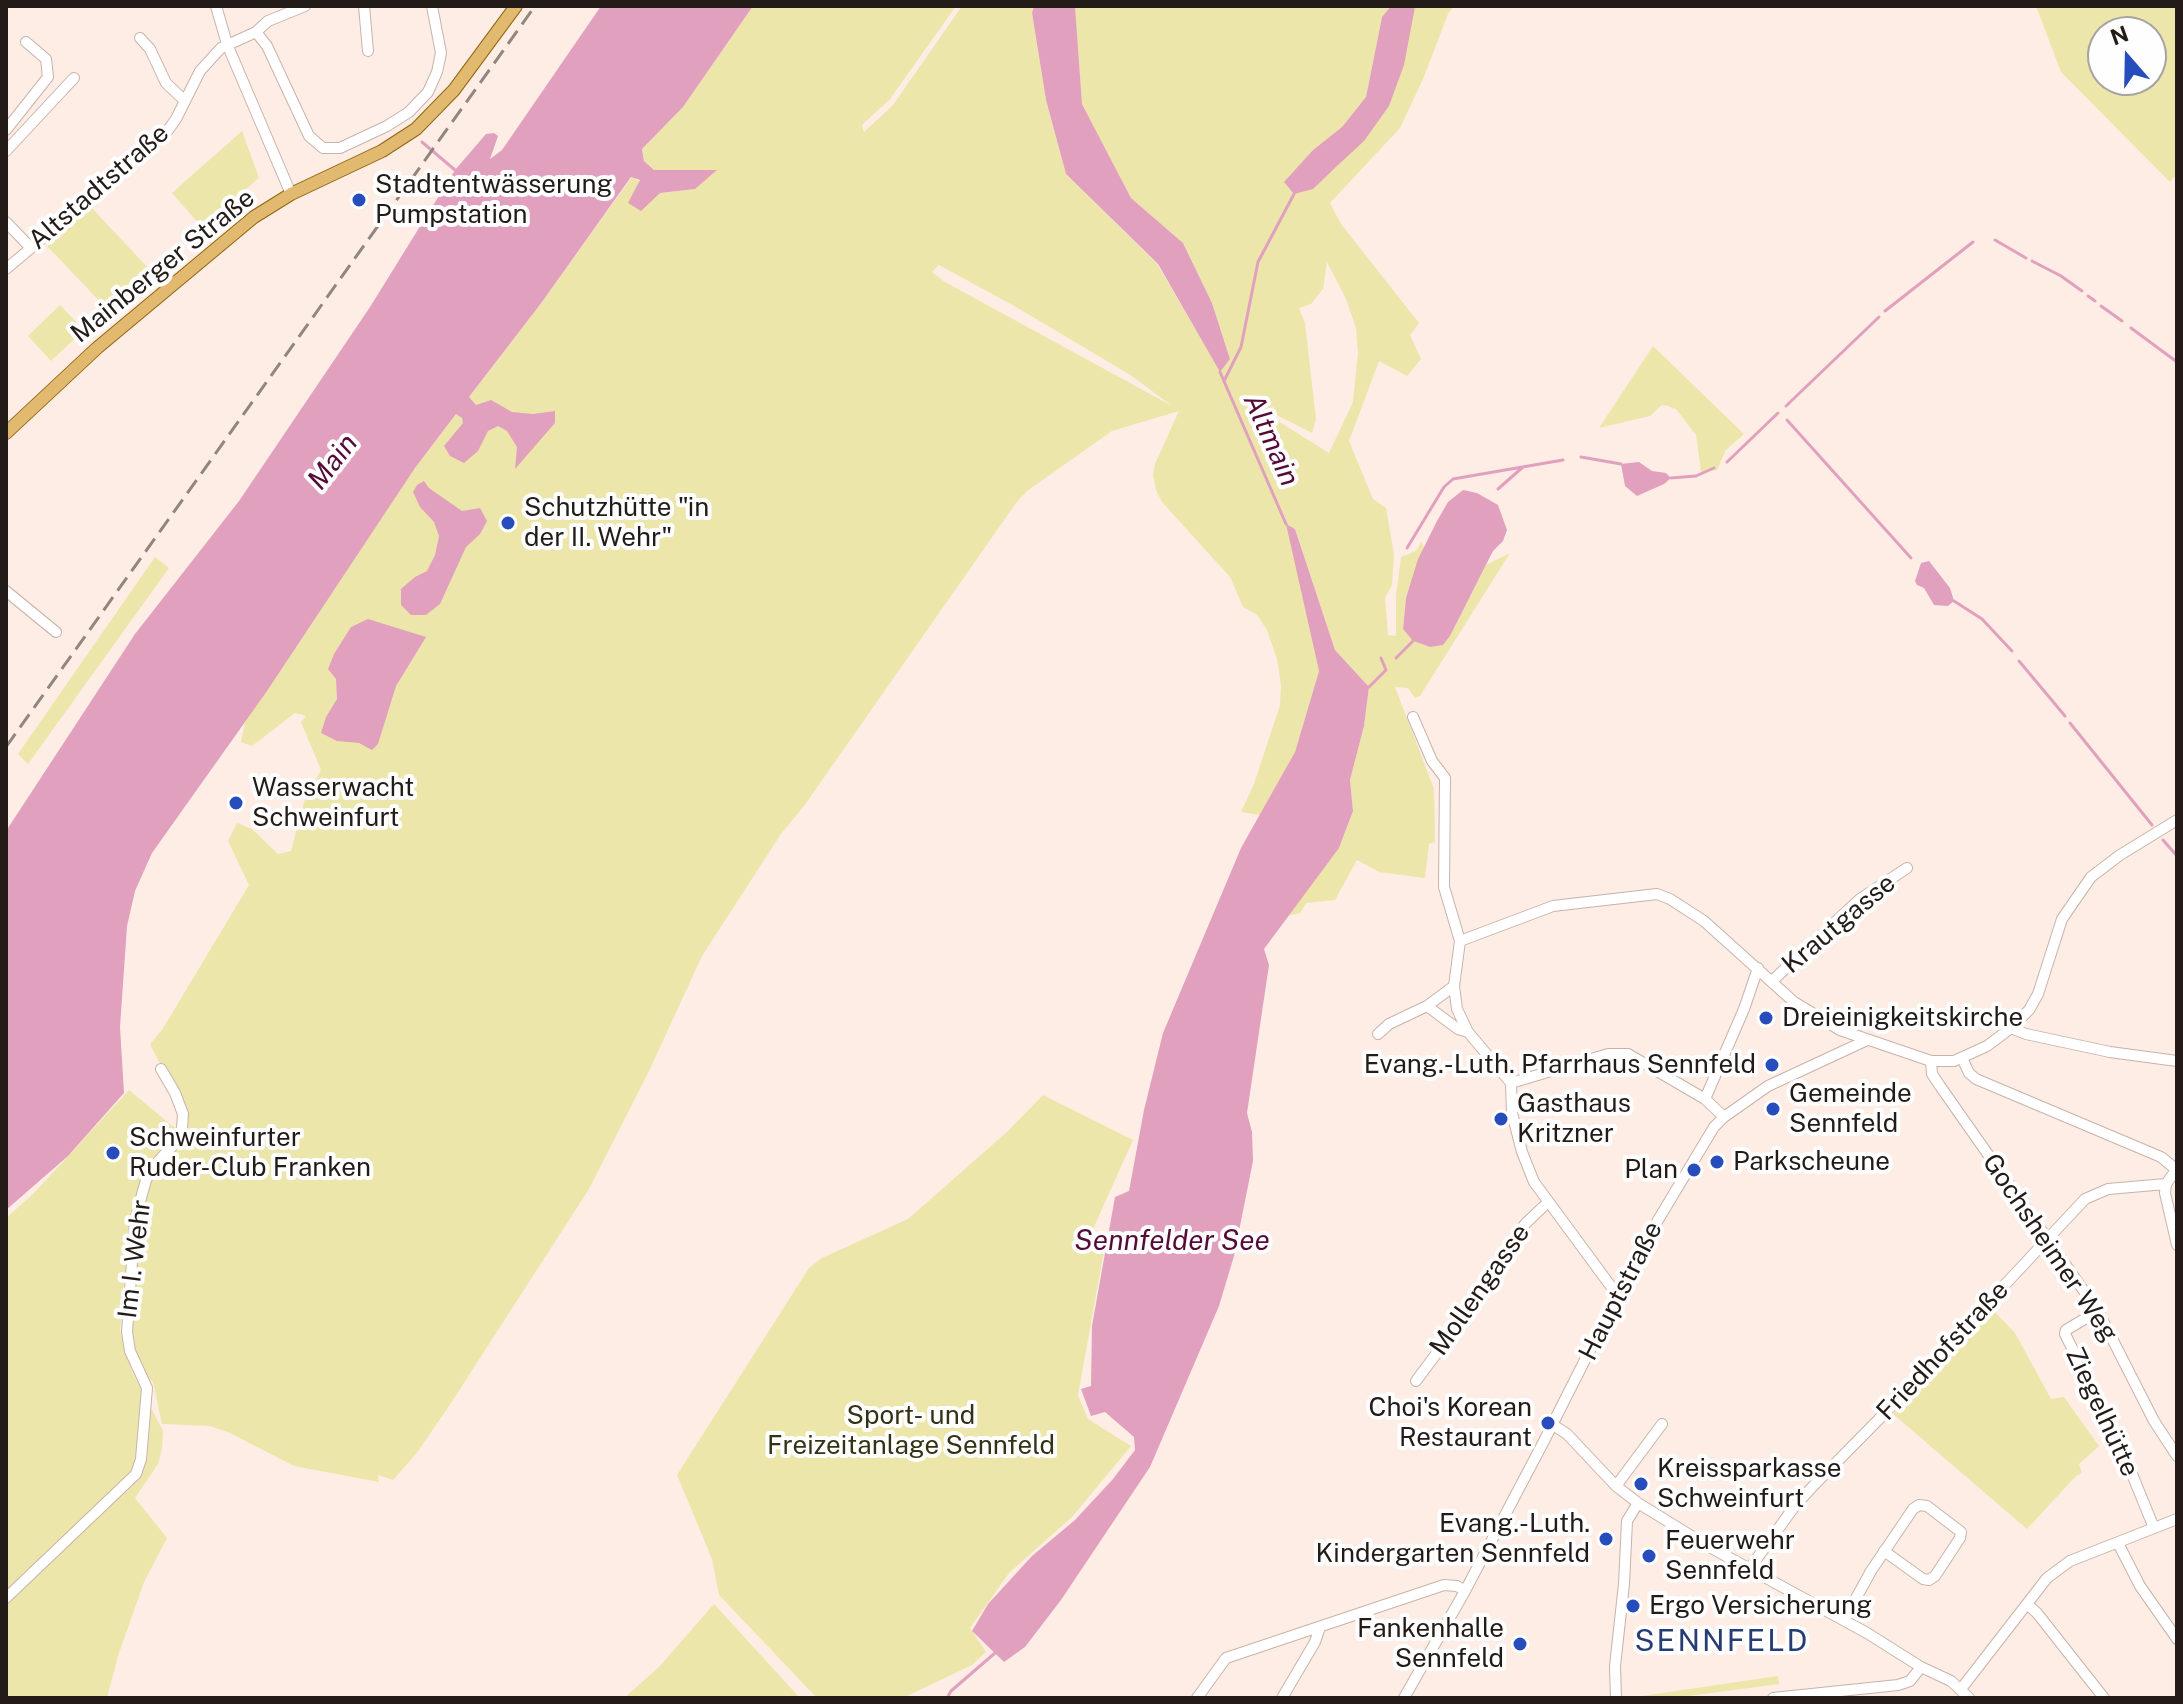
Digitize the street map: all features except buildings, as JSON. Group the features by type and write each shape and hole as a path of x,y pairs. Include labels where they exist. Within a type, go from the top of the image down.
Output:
{"main road":[{"name":"Mainberger Straße","path":"6,433 56,384 238,229 291,194 400,140 437,110 516,6"}],"street":[{"path":"216,6 227,44 291,194"},
{"name":"Altstadtstraße","path":"6,269 163,137 200,71 227,44 256,32 268,21 305,6"},
{"path":"364,6 368,51"},
{"path":"256,32 267,46 309,136 323,148 340,148 353,144 409,112 428,92 440,60 441,46 432,6"},
{"name":"Altstadtstraße","path":"140,38 150,49 166,83 185,101"},
{"path":"6,130 48,77 46,59 26,42"},
{"path":"6,151 74,78"},
{"path":"6,222 30,247"},
{"path":"6,591 56,632"},
{"path":"1413,717 1432,761 1445,778 1444,887 1460,941 1454,1000 1468,1032 1511,1083 1512,1113 1534,1182 1618,1296"},
{"path":"1460,941 1553,906 1657,894 1704,921 1794,1002 1840,1030 1865,1041 1942,1062 1962,1058 1987,1046 2029,1010 2038,994 2062,919 2083,886 2101,868 2177,820"},
{"name":"Krautgasse","path":"1772,981 1860,899 1907,868"},
{"path":"1705,1099 1758,968"},
{"path":"1378,1034 1399,1018 1427,1006 1454,986"},
{"path":"1427,1006 1458,1029 1468,1032"},
{"path":"2011,1028 2110,1052 2177,1061"},
{"name":"Hauptstraße","path":"1404,1698 1465,1591 1679,1181 1714,1127 1768,1086 1865,1041"},
{"path":"1511,1083 1619,1052 1643,1060 1705,1099 1724,1117"},
{"path":"1962,1058 1969,1073 1976,1079 2161,1157 2176,1170 2166,1184 2165,1193 2177,1245"},
{"name":"Gochsheimer Weg","path":"1931,1061 1932,1074 1940,1086 2098,1311 2154,1421 2177,1456"},
{"name":"Im I. Wehr","path":"6,1598 136,1474 141,1459 147,1388 130,1351 127,1332 135,1220 146,1180 176,1142 183,1114 161,1069"},
{"name":"Friedhofstraße","path":"1750,1568 1794,1507 2085,1199 2097,1192 2166,1184"},
{"name":"Mollengasse","path":"1416,1381 1489,1283 1525,1224 1547,1203"},
{"name":"Ziegelhütte","path":"2098,1311 2066,1330 2065,1334 2121,1447 2154,1528"},
{"path":"1616,1486 1662,1424"},
{"path":"1553,1425 1576,1441 1616,1486 1638,1503 1706,1545 1951,1681 1969,1698"},
{"path":"1616,1698 1615,1666 1627,1521 1638,1503"},
{"path":"1844,1620 1884,1551 1913,1509 1919,1505 1927,1506 1961,1532 1935,1576 1929,1580 1923,1579 1884,1551"},
{"path":"1961,1689 2047,1578 2070,1561 2177,1519"},
{"path":"2118,1543 2140,1586 2177,1639"},
{"path":"1197,1698 1226,1658 1444,1585 1457,1586 1465,1591"},
{"path":"2027,1604 2104,1698"},
{"path":"1282,1698 1315,1642 1320,1627"},
{"path":"1773,1698 1826,1695 1904,1683 1914,1677 1921,1667"}],"green space":[{"path":"753,6 956,6 890,99 862,125 864,132 893,105 962,6 1034,6 1032,14 1046,100 1066,174 1157,264 1220,371 1230,359 1212,303 1183,243 1131,198 1082,104 1075,6 1391,6 1382,17 1366,97 1342,127 1313,150 1285,182 1294,194 1337,166 1415,8 1411,6 1454,6 1400,128 1330,203 1341,224 1419,323 1410,335 1421,359 1407,376 1379,361 1349,441 1373,499 1386,508 1394,554 1392,585 1385,598 1388,635 1396,636 1396,595 1401,557 1416,551 1421,542 1424,547 1406,598 1403,629 1413,641 1430,647 1443,645 1450,636 1486,565 1510,553 1420,696 1415,698 1408,688 1395,687 1434,789 1435,842 1429,844 1425,878 1379,872 1357,860 1335,900 1306,903 1300,913 1287,916 1339,848 1353,811 1350,780 1364,726 1369,687 1335,650 1295,529 1287,525 1319,671 1295,752 1260,815 1241,812 1254,784 1280,705 1277,659 1267,630 1257,615 1243,607 1230,577 1162,502 1156,490 1153,475 1155,464 1179,411 1112,431 1027,491 1016,503 804,806 781,834 702,956 649,1071 589,1189 449,1406 416,1454 393,1480 378,1475 379,1482 294,1466 210,1426 162,1424 153,1382 139,1370 130,1351 141,1195 182,1128 175,1093 150,1044 162,1030 249,885 228,841 237,823 252,829 278,854 291,851 304,802 321,770 301,722 306,716 295,713 252,746 241,742 245,722 415,468 542,302 632,177 660,193 694,189 716,170 654,170 644,161 642,149 683,107","holes":["1327,262 1346,299 1356,328 1358,353 1353,402 1329,453 1270,416 1245,406 1259,406 1312,433 1316,419 1305,323 1299,308 1311,304 1323,289","939,265 1132,376 1172,406 945,282 932,272"]},
{"path":"2036,6 2177,6 2177,174 2170,182 2061,72"},
{"path":"242,131 259,178 202,227 172,193"},
{"path":"90,206 150,270 108,310 47,246"},
{"path":"60,305 84,330 51,361 28,336"},
{"path":"1653,346 1744,434 1726,450 1717,470 1701,472 1696,435 1676,409 1668,406 1662,405 1650,416 1599,428"},
{"path":"155,557 169,568 28,764 18,754"},
{"path":"129,1090 176,1129 164,1149 148,1166 129,1227 120,1331 132,1372 163,1431 158,1464 135,1498 167,1538 144,1582 107,1698 6,1698 6,1218 33,1194"},
{"name":"Sport- und Freizeitanlage Sennfeld","path":"1043,1095 1133,1140 1088,1240 1104,1251 1078,1395 1088,1419 1131,1446 1072,1517 1009,1573 970,1628 986,1652 972,1665 903,1698 817,1698 719,1595 712,1559 677,1475 809,1268 822,1258 908,1219 1007,1132"},
{"path":"1992,1309 2015,1333 2051,1399 2064,1397 2099,1446 2079,1464 2082,1473 2027,1529 1893,1414"},
{"path":"714,1604 800,1698 624,1698 659,1667"},
{"path":"1778,1676 1779,1684 1673,1698 1628,1698"}],"water":[{"name":"Main","path":"601,6 753,6 683,107 642,149 644,161 654,170 717,170 695,189 660,193 641,211 628,203 640,180 631,177 542,302 469,397 476,405 491,400 512,412 533,414 555,411 555,423 515,469 517,447 507,431 498,426 488,431 478,451 464,463 450,456 444,446 463,423 456,414 415,468 267,691 152,853 135,891 127,926 120,1027 124,1093 68,1156 6,1210 6,831 135,634 239,501 370,307 455,170 486,134 498,136 490,159 502,150"},
{"name":"Altmain","path":"1034,6 1075,6 1082,104 1131,198 1183,243 1212,303 1230,359 1220,372 1158,264 1066,174 1046,100 1032,13"},
{"path":"1391,6 1415,7 1404,65 1389,106 1364,141 1313,189 1294,194 1284,182 1313,150 1342,127 1366,97 1382,17"},
{"path":"1639,462 1671,478 1637,496 1625,486 1621,464"},
{"path":"424,481 462,511 480,508 487,521 480,534 466,547 440,604 426,615 411,615 401,605 401,589 427,571 439,536 434,522 420,507 413,492"},
{"path":"1463,490 1477,493 1498,505 1507,530 1450,636 1443,645 1430,647 1413,641 1403,629 1406,598 1418,559 1437,521 1448,502"},
{"name":"Sennfelder See","path":"1286,524 1295,529 1335,650 1369,687 1364,726 1350,780 1353,811 1339,848 1264,949 1269,965 1247,1113 1252,1132 1253,1161 1234,1256 1219,1306 1150,1467 1061,1600 1025,1647 1004,1662 972,1631 988,1604 1032,1556 1075,1520 1135,1450 1134,1437 1105,1412 1091,1416 1081,1389 1091,1386 1092,1326 1115,1197 1129,1191 1163,1033 1241,848 1295,752 1319,671"},
{"path":"1929,561 1950,588 1954,601 1948,606 1934,605 1924,588 1915,581 1921,563"},
{"path":"368,619 426,637 396,686 378,744 372,750 359,743 337,741 321,733 337,699 336,679 328,669 334,654 351,627"}],"waterway":[{"path":"422,142 455,170"},
{"path":"1224,381 1241,347 1258,262 1294,194"},
{"path":"1995,240 2026,258"},
{"path":"1885,311 1973,242"},
{"path":"2032,261 2082,291"},
{"path":"2088,296 2095,301"},
{"path":"2101,306 2122,321"},
{"path":"1786,406 1879,317"},
{"path":"2131,328 2177,362"},
{"name":"Altmain","path":"1220,372 1286,524"},
{"path":"1727,462 1778,413"},
{"path":"1787,420 1911,558"},
{"path":"1581,457 1621,464"},
{"path":"1407,548 1444,487 1453,479 1563,460"},
{"path":"1498,489 1523,467"},
{"path":"1671,478 1696,476 1714,468"},
{"path":"1954,601 1982,619 2012,651"},
{"path":"1396,658 1413,641"},
{"path":"1369,687 1386,670 1381,658"},
{"path":"2019,661 2065,716"},
{"path":"2070,723 2152,825"},
{"path":"2163,840 2177,856"},
{"name":"Sennfelder See","path":"947,1698 995,1653"}],"railway":[{"path":"6,747 535,6"}],"place":[{"name":"Stadtentwässerung Pumpstation","path":"359,200"},
{"name":"Schutzhütte \"in der II. Wehr\"","path":"508,523"},
{"name":"Wasserwacht Schweinfurt","path":"236,803"},
{"name":"Dreieinigkeitskirche","path":"1766,1018"},
{"name":"Evang.-Luth. Pfarrhaus Sennfeld","path":"1772,1065"},
{"name":"Gemeinde Sennfeld","path":"1773,1109"},
{"name":"Gasthaus Kritzner","path":"1501,1119"},
{"name":"Schweinfurter Ruder-Club Franken","path":"113,1153"},
{"name":"Parkscheune","path":"1717,1162"},
{"name":"Plan","path":"1694,1170"},
{"name":"Choi's Korean Restaurant","path":"1548,1423"},
{"name":"Kreissparkasse Schweinfurt","path":"1641,1484"},
{"name":"Evang.-Luth. Kindergarten Sennfeld","path":"1606,1539"},
{"name":"Feuerwehr Sennfeld","path":"1649,1556"},
{"name":"Ergo Versicherung","path":"1633,1606"},
{"name":"Fankenhalle Sennfeld","path":"1520,1644"}],"district":[{"name":"SENNFELD","path":"1722,1642"}]}
